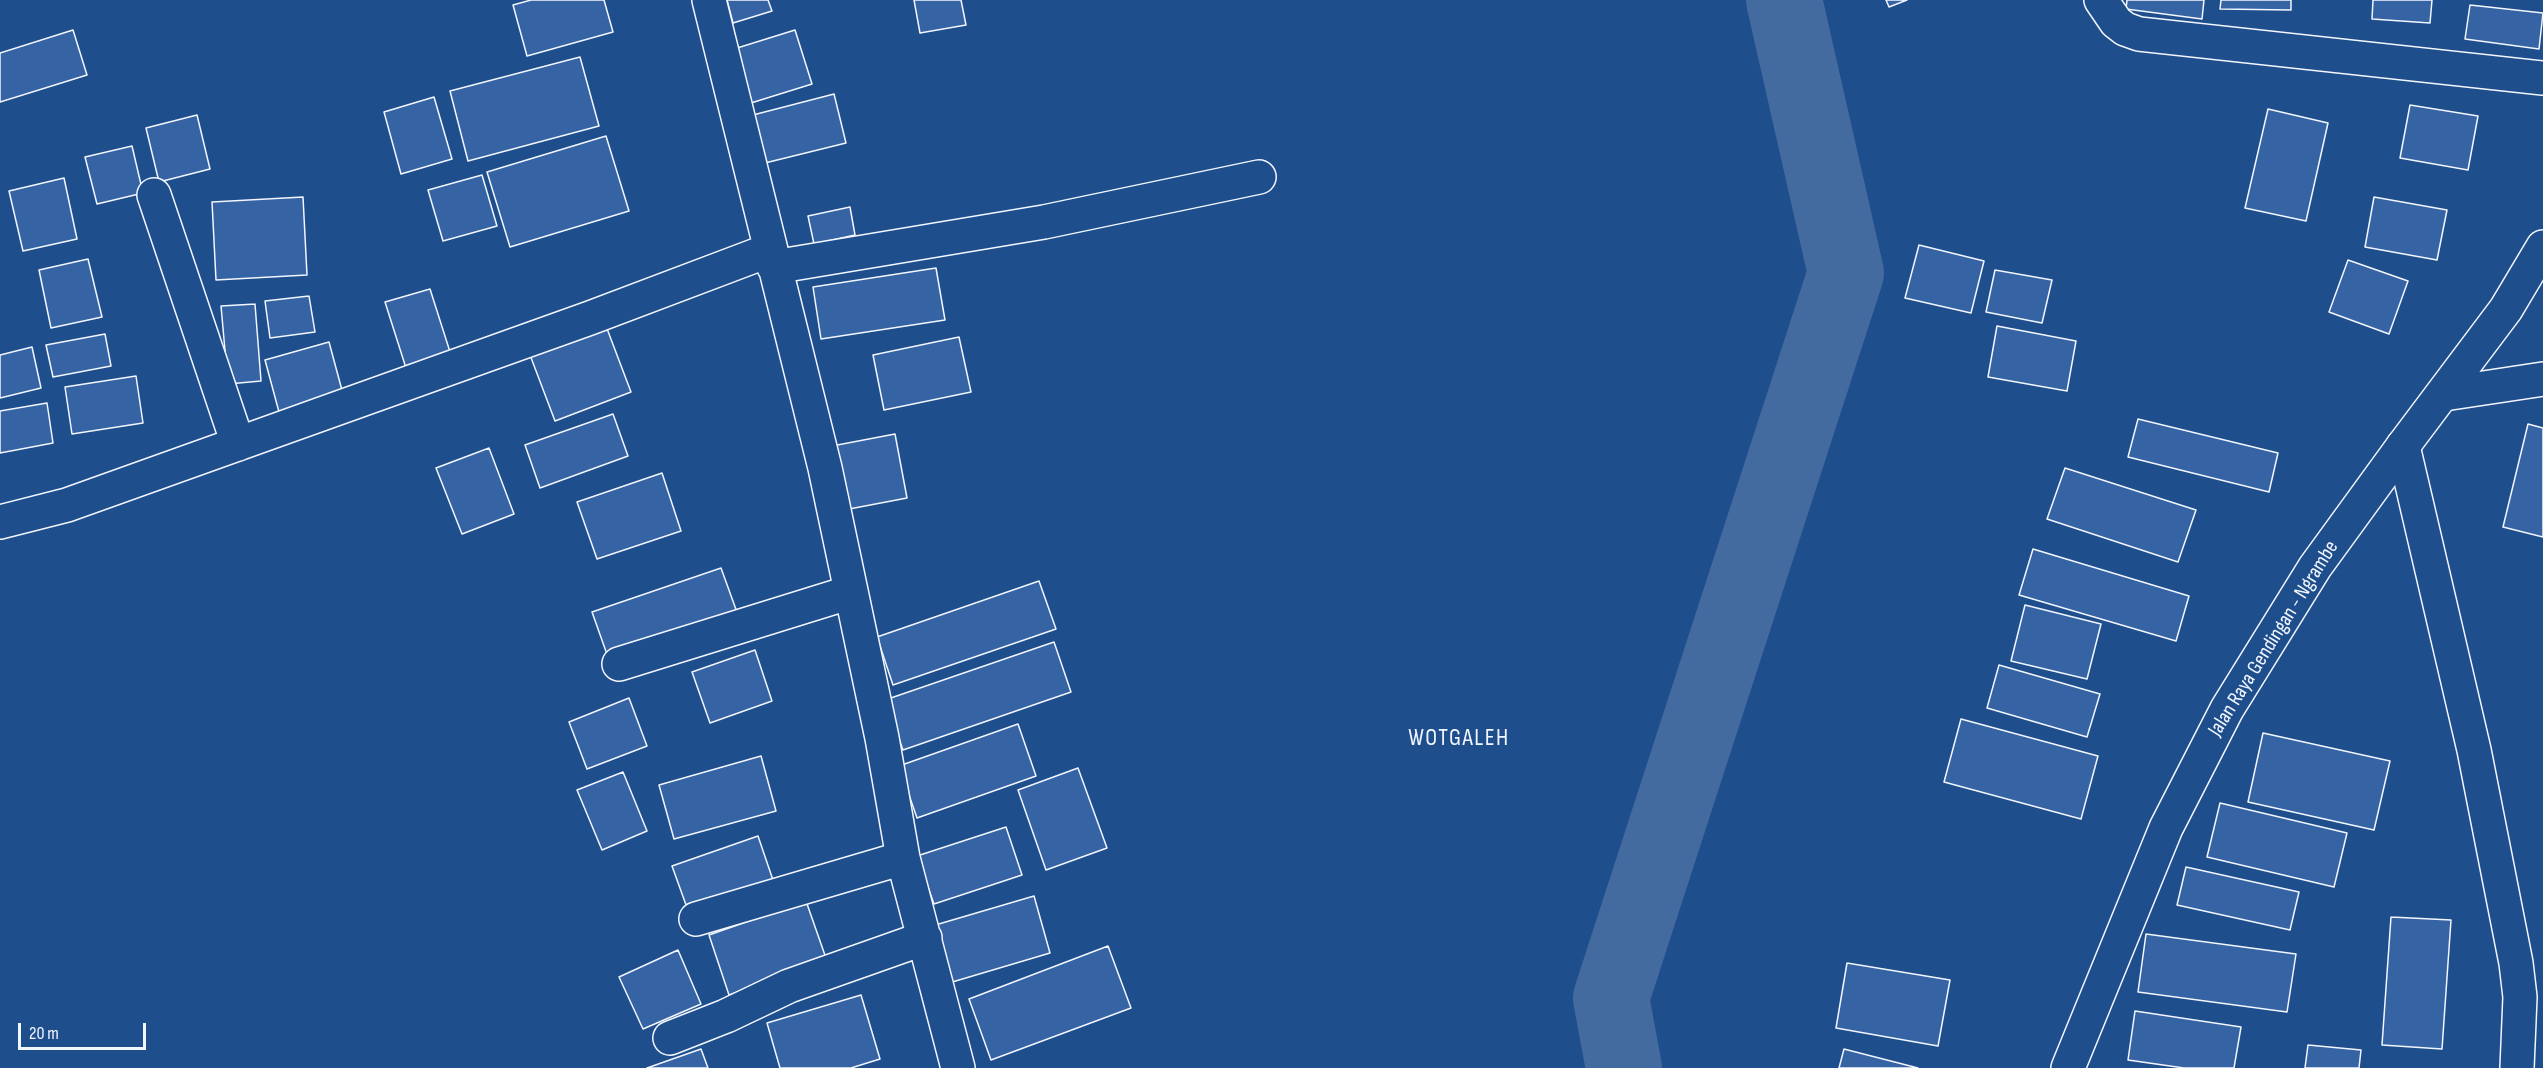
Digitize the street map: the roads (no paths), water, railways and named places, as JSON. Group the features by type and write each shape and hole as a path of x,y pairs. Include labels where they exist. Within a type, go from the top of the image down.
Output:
{"street":[{"path":"709,0 825,468 903,858 958,1068"},
{"path":"2100,0 2116,22 2125,29 2139,34 2543,78"},
{"path":"0,522 67,505 590,318 772,258 1044,222 1259,177"},
{"path":"154,195 238,444"},
{"name":"Jalan Raya Gendingan - Ngrambe","path":"2068,1068 2166,828 2227,709 2315,567 2506,309 2543,247"},
{"path":"2444,394 2543,379"},
{"path":"2403,446 2472,739 2516,963 2520,997 2517,1068"},
{"path":"619,663 851,592"},
{"path":"696,919 903,858"},
{"path":"670,1038 726,1016 789,986 925,938"}],"waterway":[{"path":"1624,1068 1611,998 1846,273 1784,0"}],"district":[{"name":"WOTGALEH","path":"1459,739"}]}
